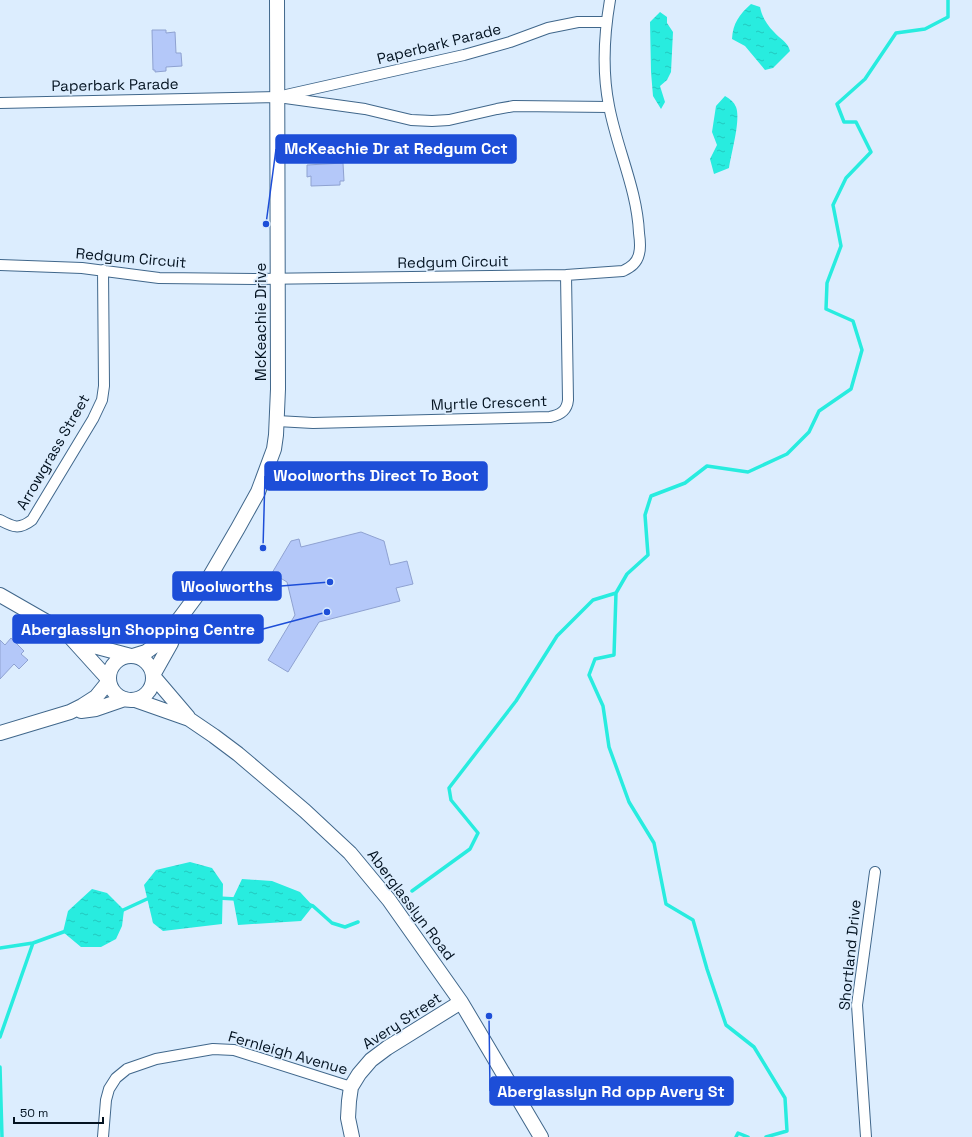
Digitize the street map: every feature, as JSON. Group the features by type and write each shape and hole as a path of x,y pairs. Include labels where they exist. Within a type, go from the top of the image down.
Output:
{"street":[{"name":"McKeachie Drive","path":"132,656 146,652 157,644 180,618 206,583 258,492 274,449 278,389 278,0"},
{"name":"Redgum Circuit","path":"0,264 60,266 103,270 159,278 278,279 566,275 623,271 636,262 639,254 639,223 635,200 609,107 604,55 606,22 610,0"},
{"name":"Paperbark Parade","path":"278,97 464,55 510,42 548,28 578,22 606,22"},
{"name":"Paperbark Parade","path":"0,103 278,97 365,109 410,120 432,121 449,120 514,106 609,107"},
{"name":"Arrowgrass Street","path":"0,520 9,525 20,527 32,520 93,419 102,400 104,386 103,270"},
{"name":"Myrtle Crescent","path":"277,420 313,423 550,417 561,414 568,405 566,275"},
{"path":"0,595 68,634 97,647 140,658 147,662 151,668 153,676 152,686 144,696 96,709 70,712"},
{"name":"McKeachie Drive","path":"153,676 171,643 180,618"},
{"path":"68,634 109,681 114,692 118,696 130,700"},
{"path":"0,733 70,712 92,701 109,681 110,671 114,663 122,658 132,656"},
{"name":"Aberglasslyn Road","path":"153,676 189,719 238,754 327,831 350,853 389,900 461,1002 541,1137"},
{"name":"Aberglasslyn Road","path":"130,700 189,719"},
{"name":"Shortland Drive","path":"866,1137 858,1005 875,872"},
{"name":"Avery Street","path":"352,1137 348,1118 349,1101 351,1088 359,1074 371,1060 387,1048 461,1002"},
{"name":"Fernleigh Avenue","path":"103,1137 106,1100 109,1089 116,1078 127,1069 156,1059 213,1049 234,1050 351,1088"}],"water":[{"path":"751,4 760,7 767,24 789,48 790,51 773,68 765,70 745,46 732,39 737,20"},
{"path":"660,12 667,17 667,23 673,32 671,72 667,80 660,86 665,102 661,109 653,96 650,22"},
{"path":"725,96 732,101 736,107 737,128 729,168 714,174 710,159 717,145 712,132 716,106"},
{"path":"190,862 212,868 223,884 222,924 163,931 153,923 144,885 156,870"},
{"path":"242,879 272,881 300,892 313,906 301,921 238,925 233,898"},
{"path":"92,889 107,893 124,910 122,926 116,939 101,947 81,947 63,932 68,911"}],"building":[{"path":"152,30 166,30 166,33 175,32 176,53 181,53 182,66 166,67 166,71 155,72 155,70 153,70"},
{"path":"343,163 344,181 340,181 340,185 311,186 311,176 307,177 307,165"},
{"path":"361,532 384,541 390,565 407,561 413,584 396,588 400,601 319,622 288,672 268,660 295,615 287,582 272,573 291,541 299,539 301,547"},
{"path":"11,638 24,651 21,654 28,660 19,669 14,664 0,679 0,640 5,645"}],"waterway":[{"path":"766,1137 787,1131 785,1098 754,1047 726,1025 707,969 693,920 666,904 654,843 629,802 609,747 603,706 589,675 595,659 614,655 616,593 627,574 648,555 645,515 651,496 685,483 707,466 748,472 787,454 809,432 819,411 851,389 862,350 853,321 826,309 827,283 841,246 833,205 846,178 871,152 856,122 844,122 837,104 865,79 896,33 925,29 948,17 948,0"},
{"path":"412,891 470,849 478,833 451,800 449,788 516,701 557,636 593,600 616,593"},
{"path":"218,898 236,899"},
{"path":"121,911 150,899"},
{"path":"310,905 332,923 345,927 358,922"},
{"path":"0,1037 33,943 66,931"},
{"path":"0,948 33,943"},
{"path":"0,1067 2,1137"},
{"path":"736,1137 738,1133 748,1137"}],"place":[{"name":"McKeachie Dr at Redgum Cct","path":"266,224"},
{"name":"Woolworths Direct To Boot","path":"263,548"},
{"name":"Woolworths","path":"330,582"},
{"name":"Aberglasslyn Shopping Centre","path":"327,612"},
{"name":"Aberglasslyn Rd opp Avery St","path":"489,1016"}]}
